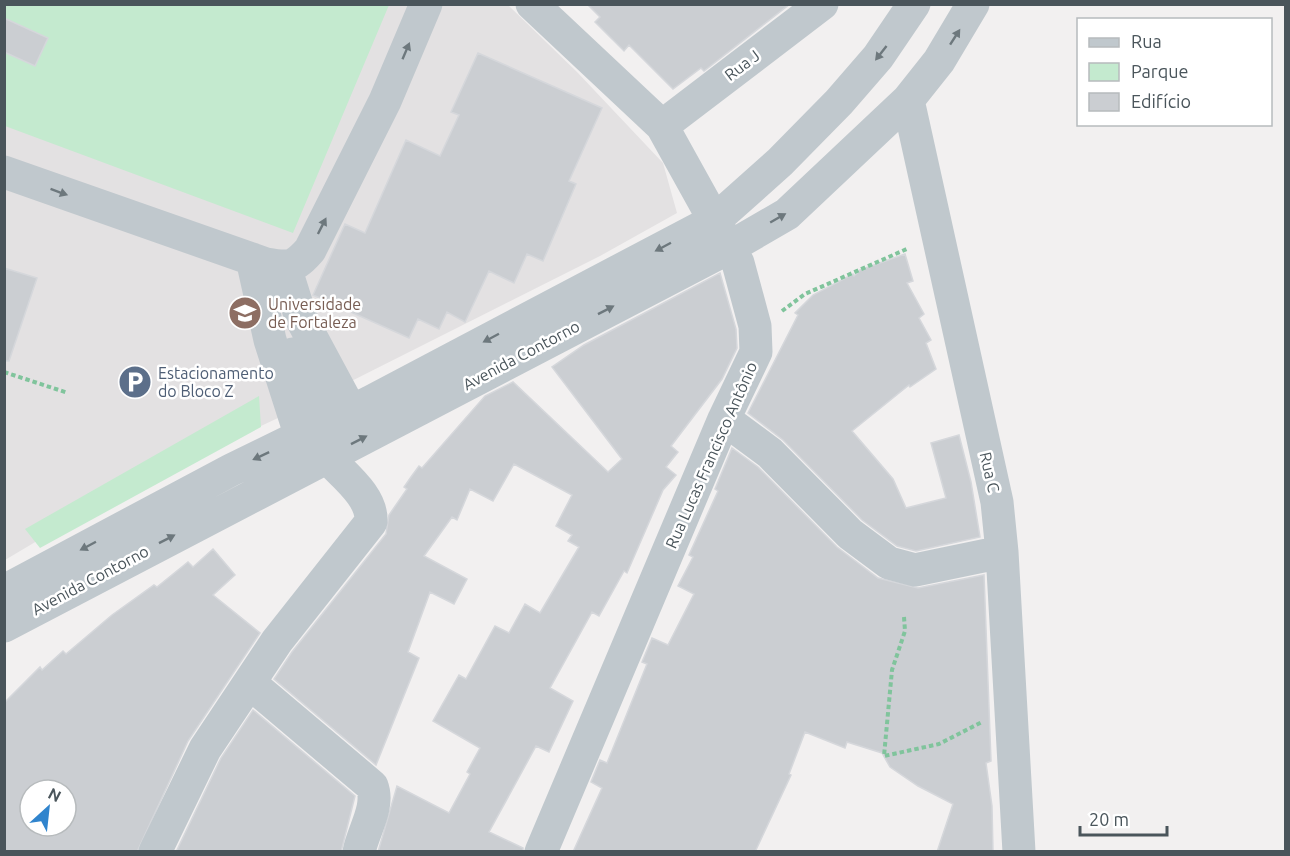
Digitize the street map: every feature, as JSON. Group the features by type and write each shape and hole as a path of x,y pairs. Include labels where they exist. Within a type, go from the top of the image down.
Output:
{"street":[{"path":"275,264 310,250 385,101 426,4"},
{"name":"Rua Lucas Francisco Antônio","path":"532,4 662,126 738,263 755,326 756,352 724,419 541,852"},
{"name":"Rua J","path":"662,126 822,4"},
{"name":"Avenida Contorno","path":"4,626 335,426 722,233 780,162 839,102 878,57 914,4"},
{"name":"Avenida Contorno","path":"4,591 231,470 335,426 722,233 787,214 908,100 939,61 973,4"},
{"name":"Rua C","path":"908,100 997,502 1002,552 1019,852"},
{"path":"4,172 275,264 312,306 335,426"},
{"path":"154,852 205,749 276,641 371,522 372,514 335,426 284,334 275,264"},
{"path":"724,419 770,453 850,534 889,563 915,570 1002,552"},
{"path":"250,683 372,786 374,792 372,812 359,852"}],"path":[{"path":"755,326 805,294 939,237"},
{"path":"4,372 68,393"},
{"path":"904,617 904,631 898,644 891,681 884,756 939,744 1011,709"}],"shaded area":[{"name":"Universidade de Fortaleza","path":"4,5 508,5 578,73 663,163 677,213 600,256 278,418 116,494 5,560"}],"green space":[{"path":"4,5 389,5 293,233 5,126"},
{"path":"259,396 261,427 40,548 25,529"}],"building":[{"path":"587,4 790,4 704,71 701,68 673,89 629,45 624,51 595,22 600,17"},
{"path":"4,18 48,38 35,66 4,52"},
{"path":"478,53 602,108 569,181 576,184 543,261 527,254 514,283 489,271 465,322 447,312 439,329 418,319 409,338 313,295 345,224 365,233 406,140 440,156 459,115 451,112"},
{"path":"905,254 913,281 907,283 924,314 919,318 931,340 926,343 936,369 910,387 909,385 852,431 893,479 906,508 946,498 931,443 959,435 971,482 980,537 916,551 897,546 862,520 783,440 748,413 798,315 795,313 813,295 853,274 854,276 860,270"},
{"path":"4,268 37,278 9,361 4,361"},
{"path":"720,273 736,329 737,348 722,379 671,446 678,452 666,467 676,475 663,490 627,573 624,571 599,616 592,612 550,688 573,701 549,752 536,746 489,832 523,848 523,852 378,852 397,786 449,813 470,774 467,772 480,748 433,721 459,675 466,679 495,626 509,633 525,604 540,613 579,547 568,541 572,535 556,526 572,495 514,464 493,501 470,489 457,520 452,517 424,556 467,579 454,604 430,592 408,652 419,658 376,765 274,679 292,652 386,534 389,515 407,489 404,487 419,466 422,468 485,396 513,382 608,472 622,459 552,367 584,345"},
{"path":"732,448 758,467 837,547 878,578 918,588 984,575 991,761 986,763 992,806 993,852 937,852 953,804 918,786 890,767 882,753 847,742 845,748 805,732 789,774 791,775 755,852 573,852 602,788 591,782 600,760 607,763 647,664 642,662 652,638 668,645 694,594 678,586 693,557 689,555 718,491 715,489"},
{"path":"213,549 235,575 213,595 260,633 188,741 137,852 4,852 4,703 40,667 42,670 63,651 66,654 112,615 154,585 157,587 188,562 193,567"},
{"path":"253,710 355,796 341,852 176,852 221,758"}],"place":[{"name":"Universidade de Fortaleza","path":"245,313"},
{"name":"Estacionamento do Bloco Z","path":"135,382"}]}
